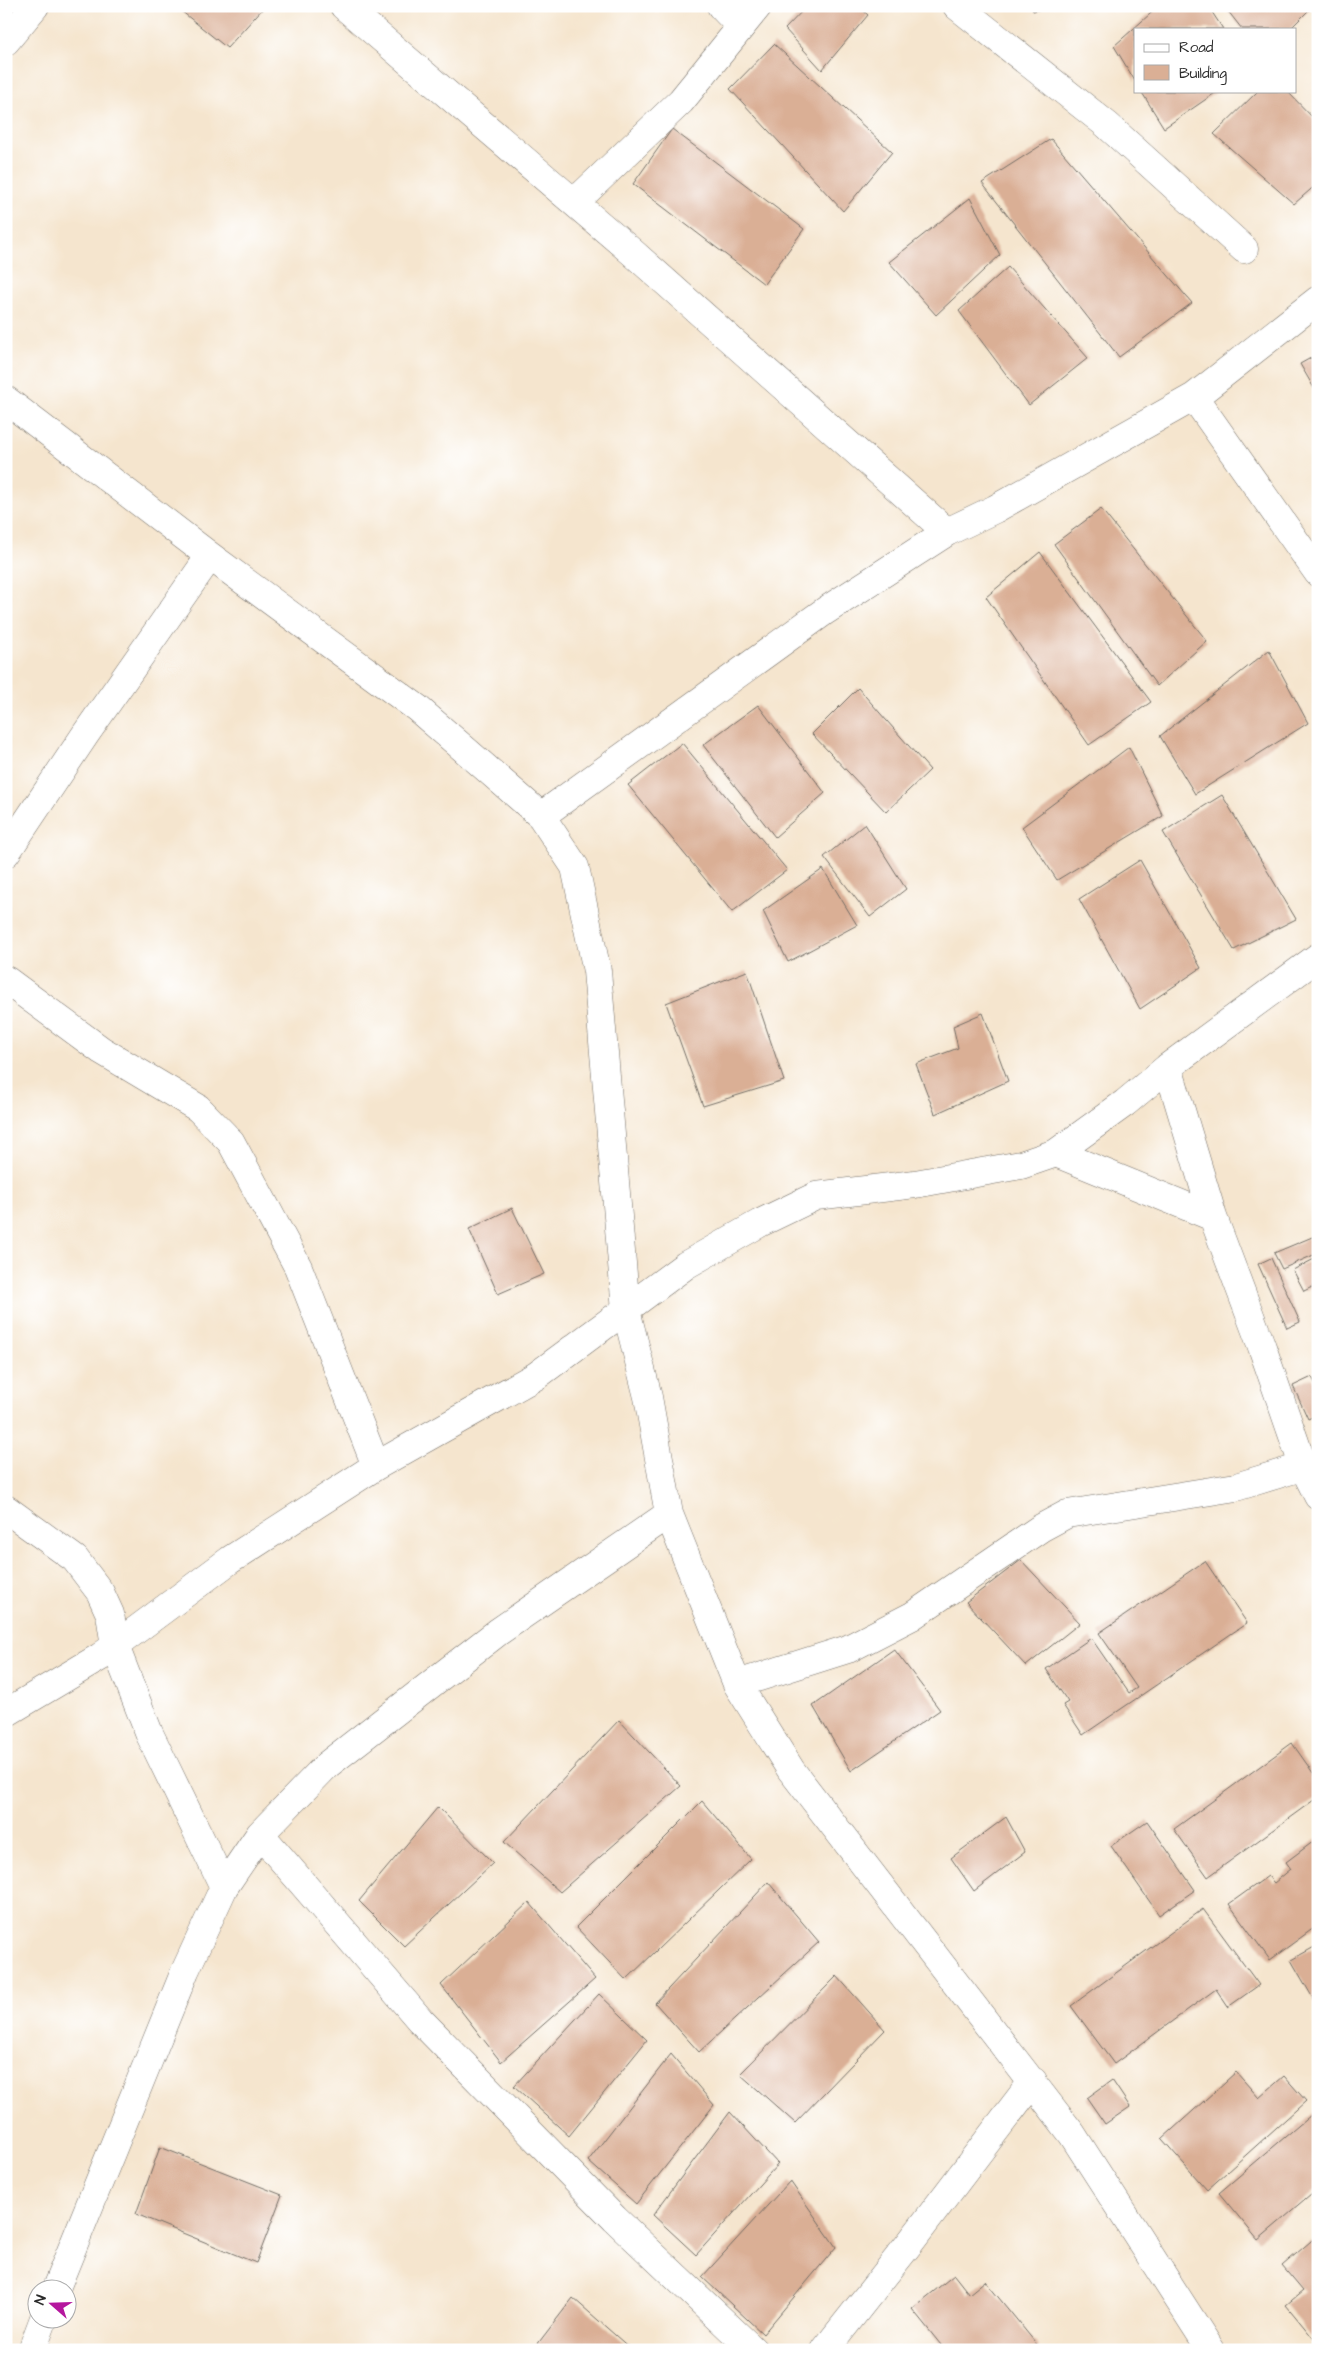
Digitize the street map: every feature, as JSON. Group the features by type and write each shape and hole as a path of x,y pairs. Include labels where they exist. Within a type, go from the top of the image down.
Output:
{"street":[{"path":"6,41 35,6"},
{"path":"344,6 575,202 947,532"},
{"path":"721,6 741,27"},
{"path":"575,202 680,101 758,6"},
{"path":"957,6 1107,125 1244,249"},
{"path":"541,816 824,611 947,532 995,509 1194,397 1318,300"},
{"path":"1194,397 1318,573"},
{"path":"6,400 210,556 417,708 541,816 575,867 597,971 626,1310 648,1397 670,1514 737,1684 791,1770 1033,2081 1072,2134 1211,2350"},
{"path":"6,853 84,735 122,684 210,556"},
{"path":"6,1714 115,1646 230,1560 376,1466 536,1376 686,1265 760,1223 816,1196 915,1184 1020,1165 1056,1152 1125,1103 1168,1067 1318,957"},
{"path":"6,980 100,1050 198,1108 232,1142 298,1267 376,1466"},
{"path":"1168,1067 1213,1217 1262,1347 1311,1465 1318,1496"},
{"path":"1056,1152 1213,1217"},
{"path":"737,1684 848,1650 904,1621 1041,1528 1067,1514 1236,1487 1311,1465"},
{"path":"6,1509 75,1559 100,1592 110,1614 115,1646 149,1733 224,1887"},
{"path":"60,2278 185,1971 224,1887 260,1834 334,1759 498,1632 670,1514"},
{"path":"260,1834 420,2020 615,2219 752,2350"},
{"path":"825,2350 909,2244 1033,2081"},
{"path":"32,2350 40,2328"}],"building":[{"path":"175,6 265,6 227,48"},
{"path":"807,6 858,6 868,15 822,70 785,29"},
{"path":"1032,6 1050,6 1050,7 1033,11"},
{"path":"1159,6 1208,6 1222,28 1134,28"},
{"path":"1224,6 1313,6 1291,28 1241,28"},
{"path":"1134,28 1134,79 1114,46"},
{"path":"774,44 892,152 843,211 730,89"},
{"path":"1142,92 1217,92 1164,128"},
{"path":"1257,92 1288,92 1318,123 1318,183 1294,204 1214,134"},
{"path":"672,129 804,229 764,284 633,184"},
{"path":"1051,139 1192,303 1119,357 982,183"},
{"path":"970,198 1000,255 936,315 889,262"},
{"path":"1008,267 1088,358 1029,405 959,311"},
{"path":"1318,354 1318,395 1300,364"},
{"path":"1101,509 1207,641 1157,686 1054,544"},
{"path":"1040,552 1151,702 1089,745 986,597"},
{"path":"1269,650 1308,723 1195,794 1160,736"},
{"path":"858,688 930,770 886,812 812,734"},
{"path":"758,705 825,793 775,837 703,745"},
{"path":"682,743 787,870 732,912 628,785"},
{"path":"1129,747 1163,816 1057,880 1022,827"},
{"path":"1222,795 1296,919 1234,950 1163,832"},
{"path":"865,824 906,889 870,917 824,857"},
{"path":"1140,860 1201,968 1140,1009 1079,899"},
{"path":"823,869 857,925 788,962 763,911"},
{"path":"747,971 784,1081 703,1106 666,1003"},
{"path":"983,1013 1008,1081 935,1114 916,1064 958,1048 953,1026"},
{"path":"512,1208 544,1274 498,1294 469,1229"},
{"path":"1317,1235 1318,1253 1282,1269 1274,1253"},
{"path":"1318,1257 1318,1284 1304,1291 1293,1270"},
{"path":"1271,1258 1300,1322 1287,1328 1258,1264"},
{"path":"1312,1377 1318,1389 1318,1414 1308,1419 1293,1386"},
{"path":"1021,1560 1080,1623 1026,1666 966,1602"},
{"path":"1205,1561 1247,1623 1083,1735 1063,1705 1068,1702 1046,1669 1091,1638 1129,1693 1137,1688 1099,1633"},
{"path":"894,1649 940,1710 851,1771 813,1706"},
{"path":"619,1720 681,1786 560,1892 504,1842"},
{"path":"1292,1743 1318,1780 1318,1797 1208,1877 1174,1829"},
{"path":"702,1801 751,1859 626,1980 576,1927"},
{"path":"438,1807 493,1863 404,1946 359,1901"},
{"path":"1006,1817 1025,1852 974,1891 951,1858"},
{"path":"1147,1821 1195,1890 1159,1915 1111,1846"},
{"path":"1318,1838 1318,1925 1270,1960 1229,1904 1268,1876 1274,1883 1291,1869 1286,1862"},
{"path":"768,1882 819,1942 699,2052 655,2003"},
{"path":"529,1902 595,1979 501,2062 441,1985"},
{"path":"1203,1909 1259,1985 1228,2007 1216,1989 1114,2064 1071,2006"},
{"path":"1318,1945 1318,2007 1291,1960"},
{"path":"837,1976 885,2030 795,2123 740,2074"},
{"path":"599,1994 647,2040 569,2136 514,2086"},
{"path":"671,2054 714,2105 636,2204 588,2161"},
{"path":"1236,2072 1259,2098 1284,2076 1306,2101 1207,2190 1162,2139"},
{"path":"1112,2080 1130,2107 1105,2124 1087,2098"},
{"path":"1318,2109 1318,2189 1258,2240 1219,2193"},
{"path":"730,2112 778,2164 696,2255 653,2215"},
{"path":"160,2147 282,2195 256,2263 136,2214"},
{"path":"790,2181 836,2247 763,2334 702,2277"},
{"path":"1318,2235 1318,2344 1286,2305 1303,2291 1282,2266"},
{"path":"954,2275 969,2294 985,2281 1039,2347 1035,2350 945,2350 912,2309"},
{"path":"573,2298 632,2350 533,2350"}]}
